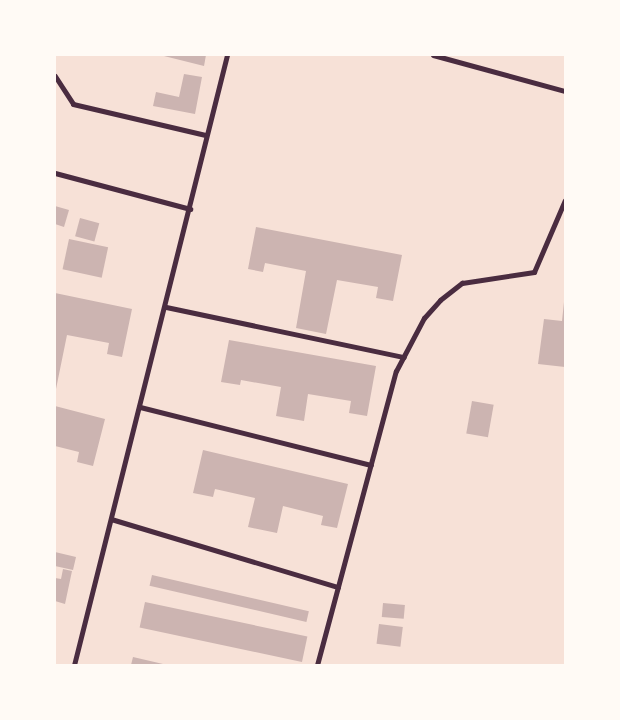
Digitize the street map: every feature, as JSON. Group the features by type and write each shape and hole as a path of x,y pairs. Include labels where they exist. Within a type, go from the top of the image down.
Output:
{"street":[{"path":"74,665 166,308 190,209 205,135 227,55"},
{"path":"433,55 565,91"},
{"path":"55,76 73,104 205,135"},
{"path":"55,174 190,209"},
{"path":"317,665 396,371 424,318 440,300 462,283 534,272 565,200"},
{"path":"166,308 404,356"},
{"path":"140,407 371,465"},
{"path":"111,519 338,587"}],"building":[{"path":"160,55 206,55 204,66"},
{"path":"184,74 202,77 195,114 153,106 156,92 179,97"},
{"path":"55,206 69,210 64,227 55,224"},
{"path":"80,218 99,223 94,242 75,236"},
{"path":"256,227 402,255 393,301 376,298 378,287 337,280 326,334 296,328 306,271 265,263 263,272 248,269"},
{"path":"69,239 108,247 102,278 63,269"},
{"path":"55,293 132,309 122,357 107,354 109,343 67,335 56,389"},
{"path":"564,302 565,367 538,364 544,319 562,321"},
{"path":"229,340 376,366 367,416 349,413 351,401 308,394 304,421 276,416 281,387 241,380 240,385 221,382"},
{"path":"472,401 494,405 488,437 466,433"},
{"path":"55,406 105,419 93,466 77,462 79,452 55,446"},
{"path":"203,450 348,484 337,528 321,525 323,516 283,506 277,533 248,527 255,498 215,489 213,497 193,493"},
{"path":"55,552 76,557 73,570 55,566"},
{"path":"63,569 72,571 65,604 55,601 55,578 61,579"},
{"path":"152,575 309,611 306,622 150,586"},
{"path":"145,602 307,637 302,662 140,627"},
{"path":"383,603 405,605 404,619 382,617"},
{"path":"379,624 403,627 400,647 377,644"},
{"path":"133,657 163,664 163,665 131,665"}]}
